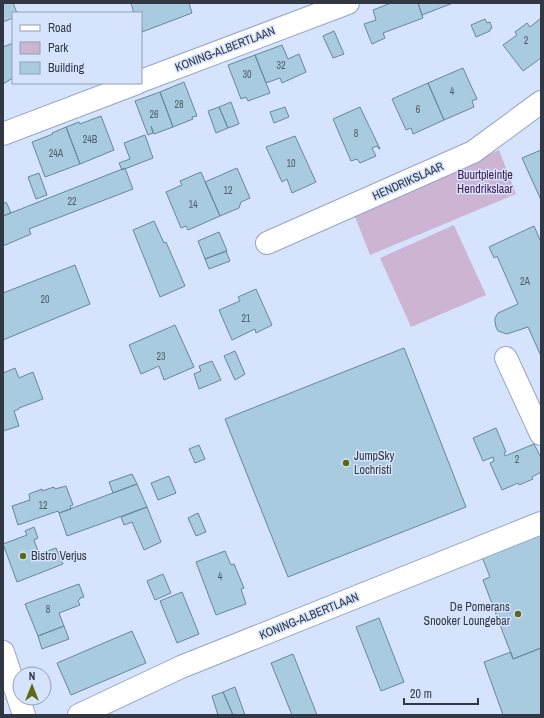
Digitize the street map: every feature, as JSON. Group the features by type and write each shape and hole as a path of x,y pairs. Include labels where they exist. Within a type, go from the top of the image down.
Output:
{"street":[{"name":"KONING-ALBERTLAAN","path":"142,81 307,10 348,3"},
{"path":"3,134 134,84"},
{"name":"HENDRIKSLAAR","path":"267,243 473,152 541,102"},
{"path":"506,358 541,434"},
{"name":"KONING-ALBERTLAAN","path":"79,715 181,667 541,523"},
{"path":"3,652 24,715"}],"green space":[{"name":"Buurtpleintje Hendrikslaar","path":"499,150 516,194 370,255 354,214"},
{"path":"454,225 486,295 411,327 380,258"}],"building":[{"path":"3,3 13,3 17,12 12,12 12,18 3,22"},
{"path":"131,3 189,3 192,13 142,32 142,12 134,12"},
{"path":"391,3 418,3 423,18 383,33 385,38 372,44 364,24 376,20 373,10"},
{"path":"418,3 453,3 422,15"},
{"path":"541,18 541,58 523,71 503,45 517,35 515,32 527,23 530,27"},
{"path":"485,19 487,23 490,22 492,28 490,31 476,37 471,25"},
{"path":"334,31 344,54 333,58 323,36"},
{"path":"12,43 12,79 3,84 3,47"},
{"path":"282,45 288,59 299,54 306,72 282,83 280,78 266,83 255,55"},
{"path":"255,55 270,93 248,101 246,97 241,99 228,65"},
{"path":"463,68 477,99 472,101 474,107 444,120 428,83"},
{"path":"184,82 197,116 173,127 160,92"},
{"path":"428,83 444,120 413,134 411,128 406,130 392,99"},
{"path":"160,92 173,127 154,134 151,126 153,133 148,135 135,101"},
{"path":"231,102 239,124 228,128 219,107"},
{"path":"219,107 228,128 216,133 208,111"},
{"path":"285,107 289,117 274,123 270,112"},
{"path":"360,107 380,149 377,146 372,148 376,156 360,163 357,159 351,161 333,119"},
{"path":"101,116 114,150 80,164 66,127 79,122 80,124"},
{"path":"66,127 80,164 45,177 32,142"},
{"path":"145,135 153,158 122,170 119,163 130,159 124,143"},
{"path":"295,136 316,182 292,193 287,179 282,182 266,147"},
{"path":"541,150 541,200 522,158"},
{"path":"125,168 133,189 29,229 31,234 3,246 3,216"},
{"path":"237,168 250,198 241,202 239,208 220,216 205,182"},
{"path":"201,172 220,216 188,230 186,226 181,228 166,192 182,185 180,181"},
{"path":"39,173 47,195 36,199 28,177"},
{"path":"6,202 11,213 3,216 3,204"},
{"path":"154,221 164,243 166,242 185,286 160,297 133,230"},
{"path":"534,226 541,242 541,356 528,327 507,334 498,331 496,327 495,318 498,313 518,304 497,256 494,258 489,247"},
{"path":"219,232 227,251 205,259 198,241"},
{"path":"226,251 230,261 209,269 205,259"},
{"path":"75,265 90,304 3,340 3,293"},
{"path":"256,289 272,325 256,333 255,329 232,340 219,310 240,301 238,297"},
{"path":"175,325 194,367 164,380 159,366 141,374 129,345"},
{"name":"JumpSky Lochristi","path":"404,348 466,507 288,577 225,419"},
{"path":"235,351 245,374 235,380 224,356"},
{"path":"212,361 221,380 199,389 194,374 201,371 199,366"},
{"path":"15,368 19,378 33,372 43,399 14,411 19,426 3,431 3,373"},
{"path":"496,428 506,452 504,453 505,456 534,444 541,458 541,472 532,477 533,479 519,485 518,483 502,490 490,463 494,461 493,457 483,461 473,438"},
{"path":"199,445 205,459 195,463 189,449"},
{"path":"132,474 137,484 113,493 109,482"},
{"path":"169,476 176,493 158,500 151,483"},
{"path":"137,484 147,507 67,536 59,513"},
{"path":"66,486 73,505 70,506 71,509 59,513 58,511 18,525 12,506 30,500 29,494 42,489 42,491 54,487 55,489"},
{"path":"147,507 161,542 144,550 132,522 124,525 121,517"},
{"path":"198,513 206,532 196,536 188,518"},
{"path":"34,527 38,538 34,540 39,554 56,548 63,564 17,582 3,544 27,535 25,531"},
{"name":"De Pomerans Snooker Loungebar","path":"541,535 541,648 513,659 483,580 490,577 482,557"},
{"path":"225,551 231,565 234,564 244,588 241,589 246,604 216,615 196,562"},
{"path":"163,574 171,593 155,600 147,581"},
{"path":"79,584 84,597 80,598 78,601 80,605 59,613 64,626 38,636 25,604"},
{"path":"182,592 199,634 177,643 160,601"},
{"path":"379,618 404,682 381,691 356,627"},
{"path":"64,626 69,639 42,649 38,636"},
{"path":"132,631 146,663 71,695 57,663"},
{"path":"541,648 541,715 503,715 484,662 511,652 513,659"},
{"path":"293,654 317,715 292,715 271,663"},
{"path":"235,687 245,715 233,715 223,692"},
{"path":"223,692 233,715 218,715 212,696"}],"place":[{"name":"JumpSky Lochristi","path":"346,463"},
{"name":"Bistro Verjus","path":"23,556"},
{"name":"De Pomerans Snooker Loungebar","path":"518,614"}]}
